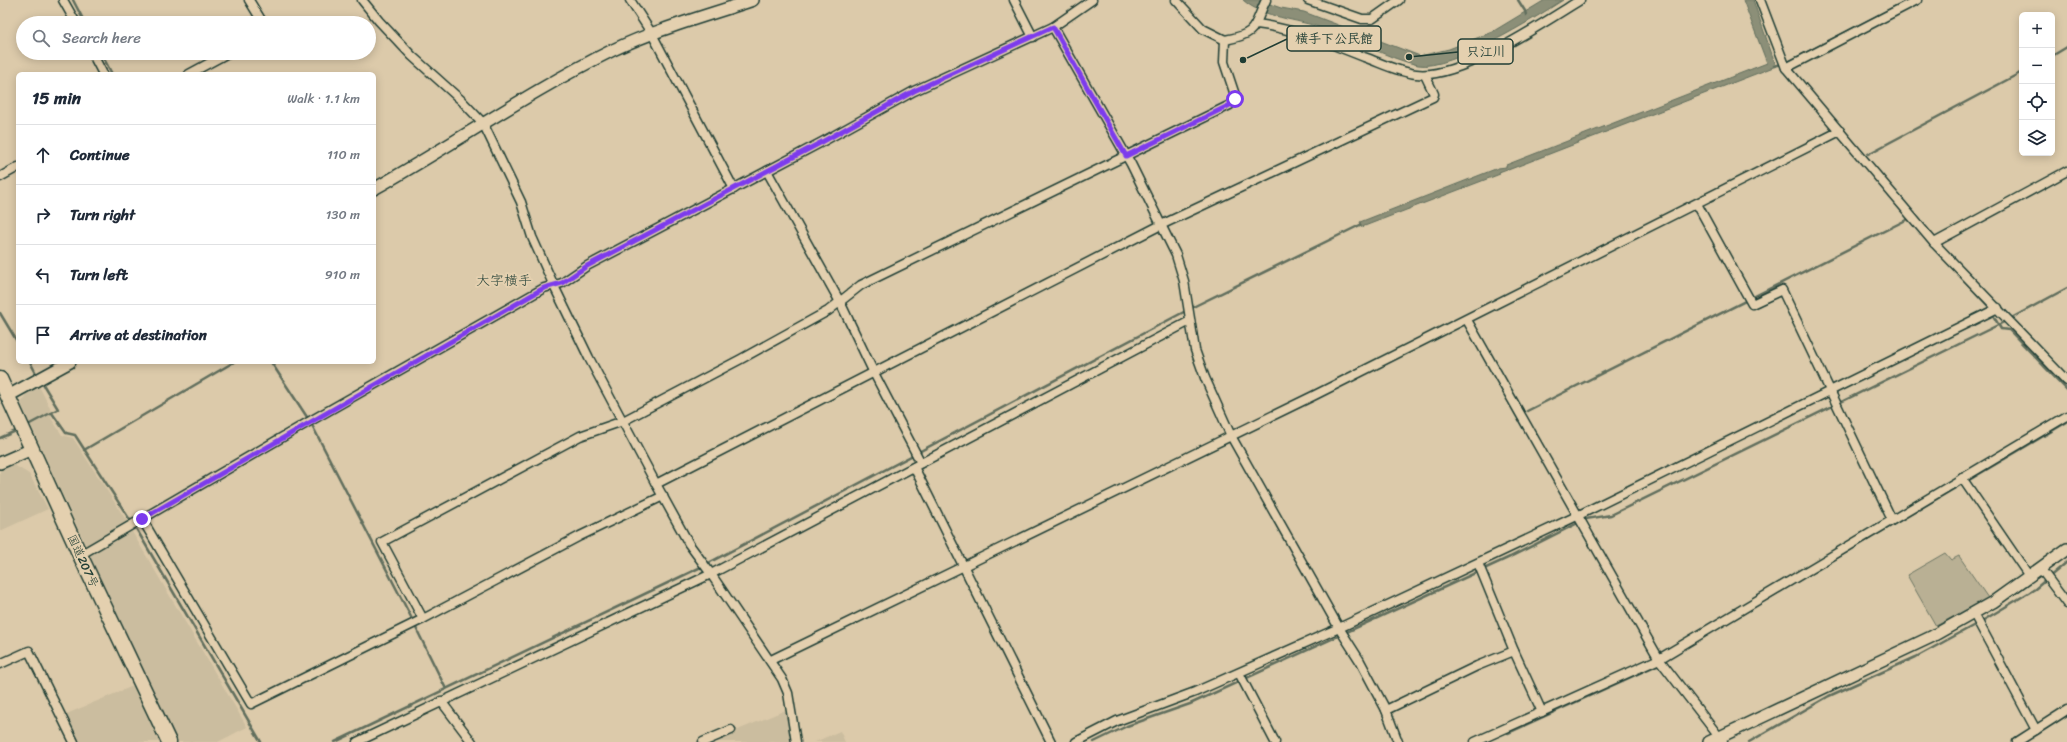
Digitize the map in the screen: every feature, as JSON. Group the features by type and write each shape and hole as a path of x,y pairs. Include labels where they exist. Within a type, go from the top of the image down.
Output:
{"highway":[{"name":"国道207号","path":"0,379 80,555 169,742"}],"street":[{"path":"63,0 72,16"},
{"path":"249,0 259,16"},
{"path":"362,0 375,16"},
{"path":"630,0 652,34 734,189"},
{"path":"376,189 435,155 483,123 613,50 652,34 753,0"},
{"path":"1014,0 1033,37"},
{"path":"80,555 537,292 562,283 587,266 768,171 914,91 1053,27 1092,0"},
{"path":"1176,0 1204,29 1225,40 1247,34 1257,24 1260,12 1266,0"},
{"path":"1308,0 1362,19 1372,19 1399,0"},
{"path":"1257,24 1273,26 1313,37 1400,70 1425,75 1463,64 1502,48 1580,0"},
{"path":"1760,0 1784,65 1934,243 2067,381"},
{"path":"1784,65 1917,0"},
{"path":"376,17 408,51 461,100 483,123 521,202 532,237 554,286 589,358 656,484 689,544 771,660 788,693 796,742"},
{"path":"1053,27 1126,156 1176,255 1184,281 1195,350 1205,378 1231,436 1339,628 1360,661 1386,710 1398,742"},
{"path":"423,619 382,542 580,436 623,421 741,359 840,302 861,285 1233,103 1235,95 1224,62 1225,40"},
{"path":"96,60 102,72"},
{"path":"192,72 215,60"},
{"path":"656,484 874,374 1161,225 1433,97 1434,94 1425,75"},
{"path":"771,660 1467,320 1840,131"},
{"path":"0,176 16,168"},
{"path":"768,171 840,302 874,374 914,448 918,463 963,565 1051,742"},
{"path":"1934,243 2067,171"},
{"path":"1697,204 1752,304 1782,290 1829,392 1892,520"},
{"path":"1076,742 1117,721 1195,692 1239,673 1581,520 1829,392 1998,308"},
{"path":"356,742 441,702 918,463 1190,319"},
{"path":"1467,320 1659,659 1721,740"},
{"path":"8,396 66,364"},
{"path":"1475,742 1659,659 2067,416"},
{"path":"0,463 32,449"},
{"path":"1962,478 2029,576"},
{"path":"142,519 251,704 423,619 580,536 663,496"},
{"path":"1709,742 1721,740 1931,637 1977,620 2029,576 2045,575 2067,549"},
{"path":"1479,565 1514,652 1542,712"},
{"path":"2045,575 2067,604"},
{"path":"1977,620 2036,730"},
{"path":"1,661 30,651 74,742"},
{"path":"1386,710 1477,666 1514,652"},
{"path":"1239,673 1275,742"},
{"path":"441,702 472,742"},
{"path":"2017,742 2067,710"},
{"path":"703,742 731,730"}],"shaded area":[{"path":"1243,0 1258,0 1281,8 1304,12 1420,56 1449,49 1492,32 1545,0 1563,0 1514,30 1471,52 1433,65 1418,65 1394,58 1334,32 1260,11"},
{"path":"1743,0 1753,0 1776,66 1508,170 1499,172 1500,174 1362,227 1360,222 1498,168 1506,167 1506,165 1767,63"},
{"path":"39,386 50,408 51,418 62,435 73,438 128,523 86,546 21,404 26,394"},
{"path":"14,465 29,474 48,509 0,531 0,470"},
{"path":"131,530 247,727 218,742 175,742 88,554"},
{"path":"1945,553 1951,560 1959,556 1988,598 1936,626 1907,575"},
{"path":"133,686 159,742 76,742 64,715"},
{"path":"788,709 794,742 709,742"},
{"path":"840,731 845,742 815,742"}],"waterway":[{"path":"73,0 81,16"},
{"path":"1518,0 1526,15"},
{"path":"1774,66 1786,63 1908,0"},
{"path":"2055,54 2067,47"},
{"path":"105,60 111,72"},
{"path":"1868,154 2019,74"},
{"path":"1527,411 1908,219 1910,221"},
{"path":"335,742 699,568 1197,305 1360,225"},
{"path":"1962,278 1989,307"},
{"path":"1094,742 1127,726 1190,704 1510,557 1586,519 1611,515 2004,322 2067,288"},
{"path":"0,313 16,340"},
{"path":"1994,317 2001,329 2009,330 2067,390"},
{"path":"31,364 38,377"},
{"path":"84,450 231,364"},
{"path":"272,364 307,417"},
{"path":"26,426 58,409 41,381"},
{"path":"52,413 66,433 75,435 130,520"},
{"path":"1969,480 2067,422"},
{"path":"313,427 412,619"},
{"path":"0,438 18,430"},
{"path":"1718,628 1962,484"},
{"path":"137,530 261,742"},
{"path":"1749,742 1829,696 1916,657 1982,621 2035,589 2067,562"},
{"path":"416,628 446,689"},
{"path":"1508,733 1657,665"}],"place":[{"name":"只江川","path":"1409,57"},
{"name":"横手下公民館","path":"1243,60"}],"district":[{"name":"大字横手","path":"504,280"}],"route":[{"path":"142,519 544,288 562,283 587,266 822,142 914,91 1053,27 1126,156 1230,105 1235,99"}]}
